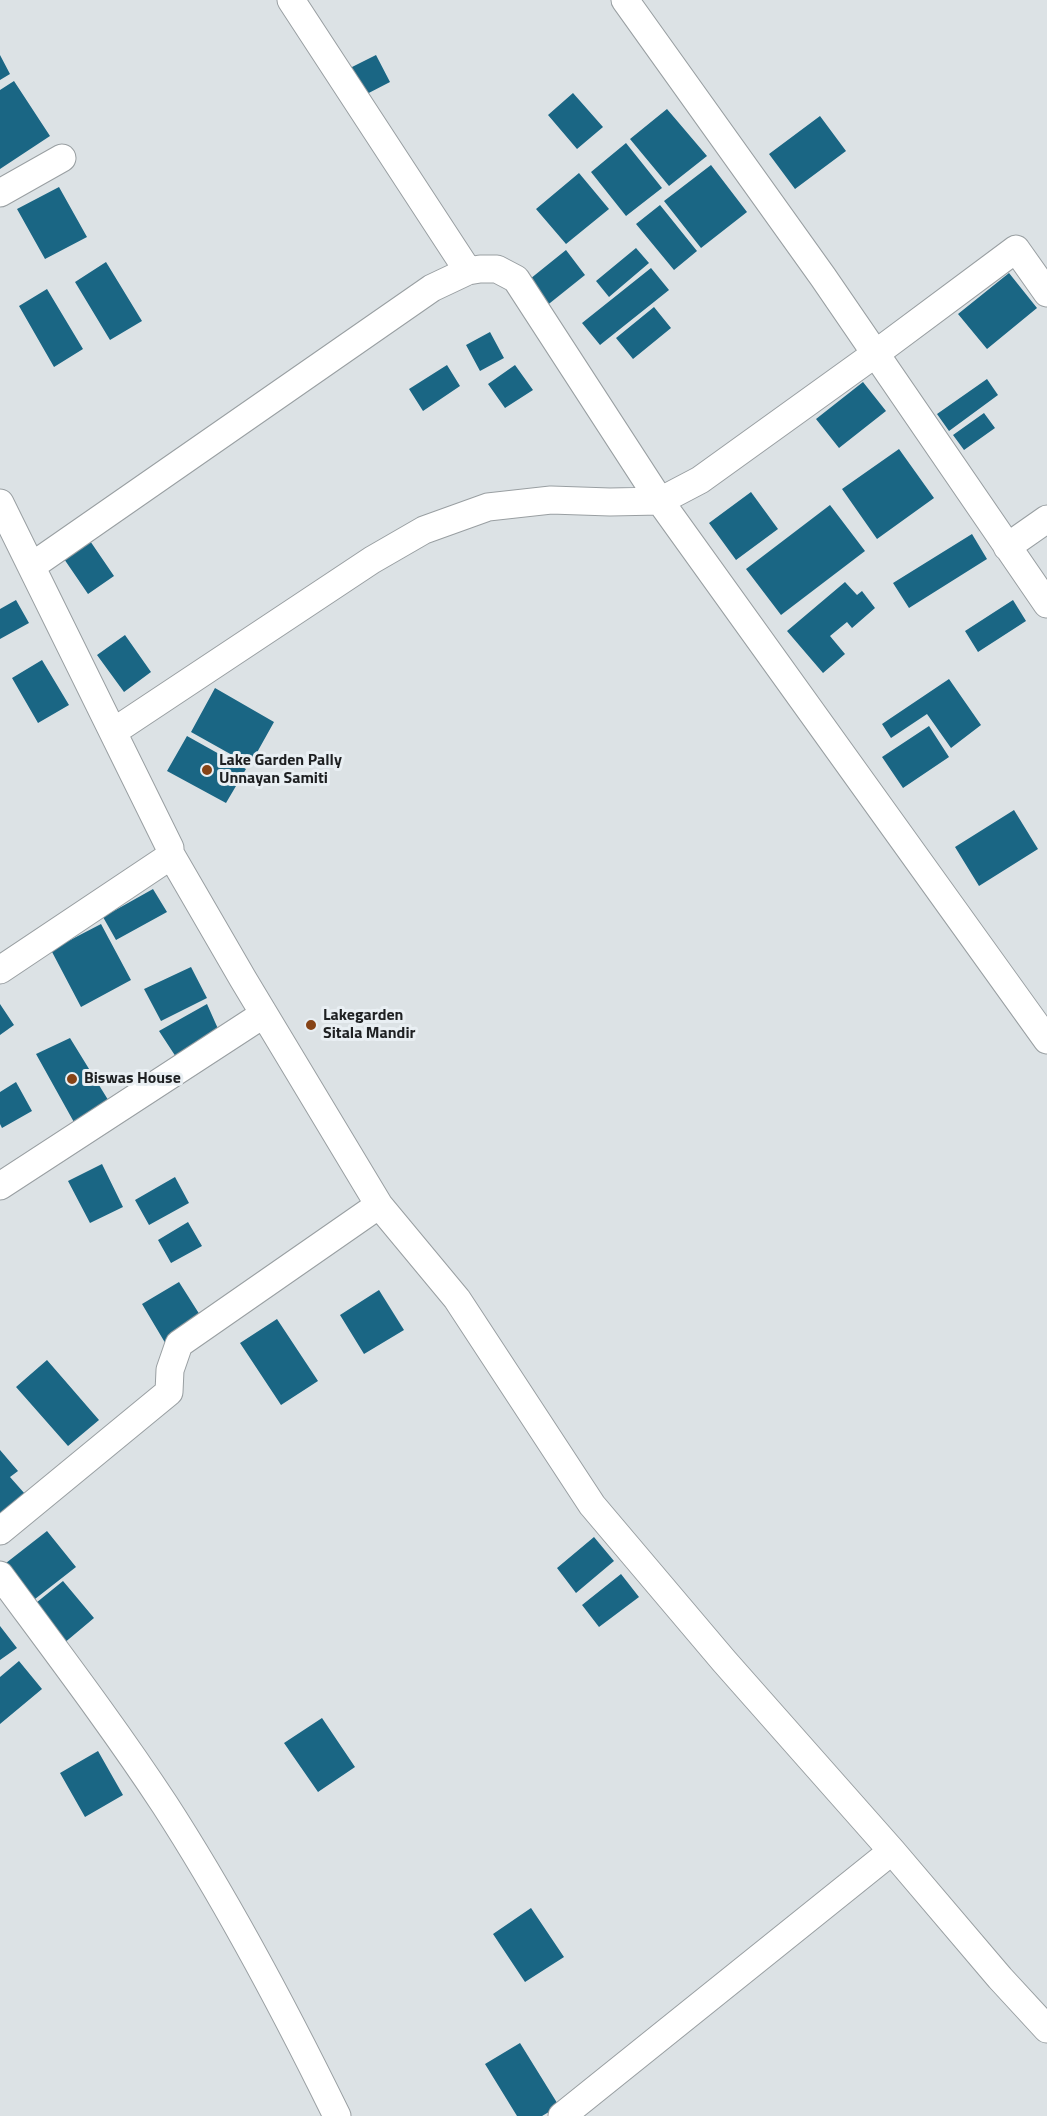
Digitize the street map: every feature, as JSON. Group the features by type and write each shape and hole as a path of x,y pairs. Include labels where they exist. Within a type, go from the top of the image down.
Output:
{"street":[{"path":"291,0 468,271"},
{"path":"625,0 823,277 1047,604"},
{"path":"0,193 62,158"},
{"path":"113,732 372,560 424,530 488,507 551,500 660,501 716,469 1016,249 1047,293"},
{"path":"32,566 432,288 468,271 497,269 516,279 660,501 1047,1040"},
{"path":"0,503 171,848 166,859 0,970"},
{"path":"1007,547 1047,519"},
{"path":"170,853 379,1205 457,1299 592,1505 724,1661 1047,2029"},
{"path":"0,1186 264,1014"},
{"path":"0,1531 170,1392 170,1370 179,1344 379,1205"},
{"path":"0,1575 119,1735 205,1869 277,1999 337,2116"},
{"path":"562,2116 892,1851"}],"building":[{"path":"0,55 10,74 0,80"},
{"path":"376,55 390,82 361,97 346,70"},
{"path":"14,81 50,136 0,169 0,90"},
{"path":"573,93 603,127 577,149 548,115"},
{"path":"667,109 707,156 669,186 630,139"},
{"path":"820,116 846,151 795,189 769,154"},
{"path":"626,143 662,188 626,216 591,172"},
{"path":"711,165 747,212 701,248 664,201"},
{"path":"579,173 609,209 566,244 536,209"},
{"path":"59,187 87,237 45,259 17,209"},
{"path":"660,205 697,251 674,270 636,224"},
{"path":"636,248 649,263 609,297 596,281"},
{"path":"566,250 585,275 545,307 525,283"},
{"path":"106,262 142,321 110,340 75,282"},
{"path":"651,268 669,290 600,345 582,323"},
{"path":"1009,273 1037,308 987,349 958,314"},
{"path":"47,289 83,349 54,367 19,306"},
{"path":"654,307 671,328 633,359 616,338"},
{"path":"490,332 504,358 480,371 466,345"},
{"path":"447,365 460,386 423,411 409,389"},
{"path":"515,365 533,390 505,408 488,384"},
{"path":"987,379 998,395 949,431 937,414"},
{"path":"863,382 886,411 839,448 816,419"},
{"path":"984,413 995,428 964,450 953,435"},
{"path":"899,449 934,498 877,539 842,489"},
{"path":"751,492 778,529 736,560 709,523"},
{"path":"830,505 865,551 781,615 746,569"},
{"path":"972,534 987,559 909,608 893,583"},
{"path":"86,535 114,576 88,594 60,553"},
{"path":"845,582 857,595 862,591 875,608 852,628 847,622 830,636 845,654 823,673 787,631"},
{"path":"16,600 29,623 0,639 0,609"},
{"path":"1013,600 1026,621 978,652 965,631"},
{"path":"125,635 151,672 124,692 97,655"},
{"path":"42,660 69,705 38,723 12,678"},
{"path":"949,679 981,725 951,748 927,714 891,738 882,724"},
{"path":"215,688 274,722 250,765 191,732"},
{"path":"929,726 949,757 903,788 882,757"},
{"name":"Lake Garden Pally Unnayan Samiti","path":"187,736 246,769 226,803 167,771"},
{"path":"1014,810 1038,849 979,886 955,847"},
{"path":"153,889 167,912 116,940 103,917"},
{"path":"101,924 131,980 81,1007 51,950"},
{"path":"191,967 207,998 161,1021 144,989"},
{"path":"0,1004 14,1025 0,1035"},
{"path":"207,1004 219,1031 176,1057 159,1031"},
{"name":"Biswas House","path":"70,1038 110,1103 75,1124 36,1054"},
{"path":"16,1082 32,1111 2,1128 0,1092"},
{"path":"102,1164 123,1207 90,1223 68,1181"},
{"path":"175,1177 189,1203 149,1225 135,1200"},
{"path":"188,1222 202,1246 171,1263 158,1240"},
{"path":"179,1282 205,1323 167,1346 142,1304"},
{"path":"379,1290 404,1330 364,1354 340,1315"},
{"path":"277,1319 318,1381 281,1405 240,1343"},
{"path":"47,1360 99,1420 68,1446 16,1387"},
{"path":"0,1450 18,1471 10,1477 25,1494 0,1526"},
{"path":"47,1531 76,1567 35,1599 6,1563"},
{"path":"594,1537 614,1561 576,1593 557,1568"},
{"path":"621,1574 639,1597 599,1627 582,1605"},
{"path":"63,1581 94,1618 63,1644 31,1607"},
{"path":"0,1626 17,1648 0,1660"},
{"path":"19,1661 42,1689 0,1724 0,1677"},
{"path":"322,1718 355,1767 318,1792 284,1743"},
{"path":"98,1751 123,1795 85,1817 60,1773"},
{"path":"531,1908 564,1957 525,1982 493,1934"},
{"path":"520,2043 559,2106 542,2116 517,2116 485,2064"}],"place":[{"name":"Lake Garden Pally Unnayan Samiti","path":"207,770"},
{"name":"Lakegarden Sitala Mandir","path":"311,1025"},
{"name":"Biswas House","path":"72,1079"}]}
